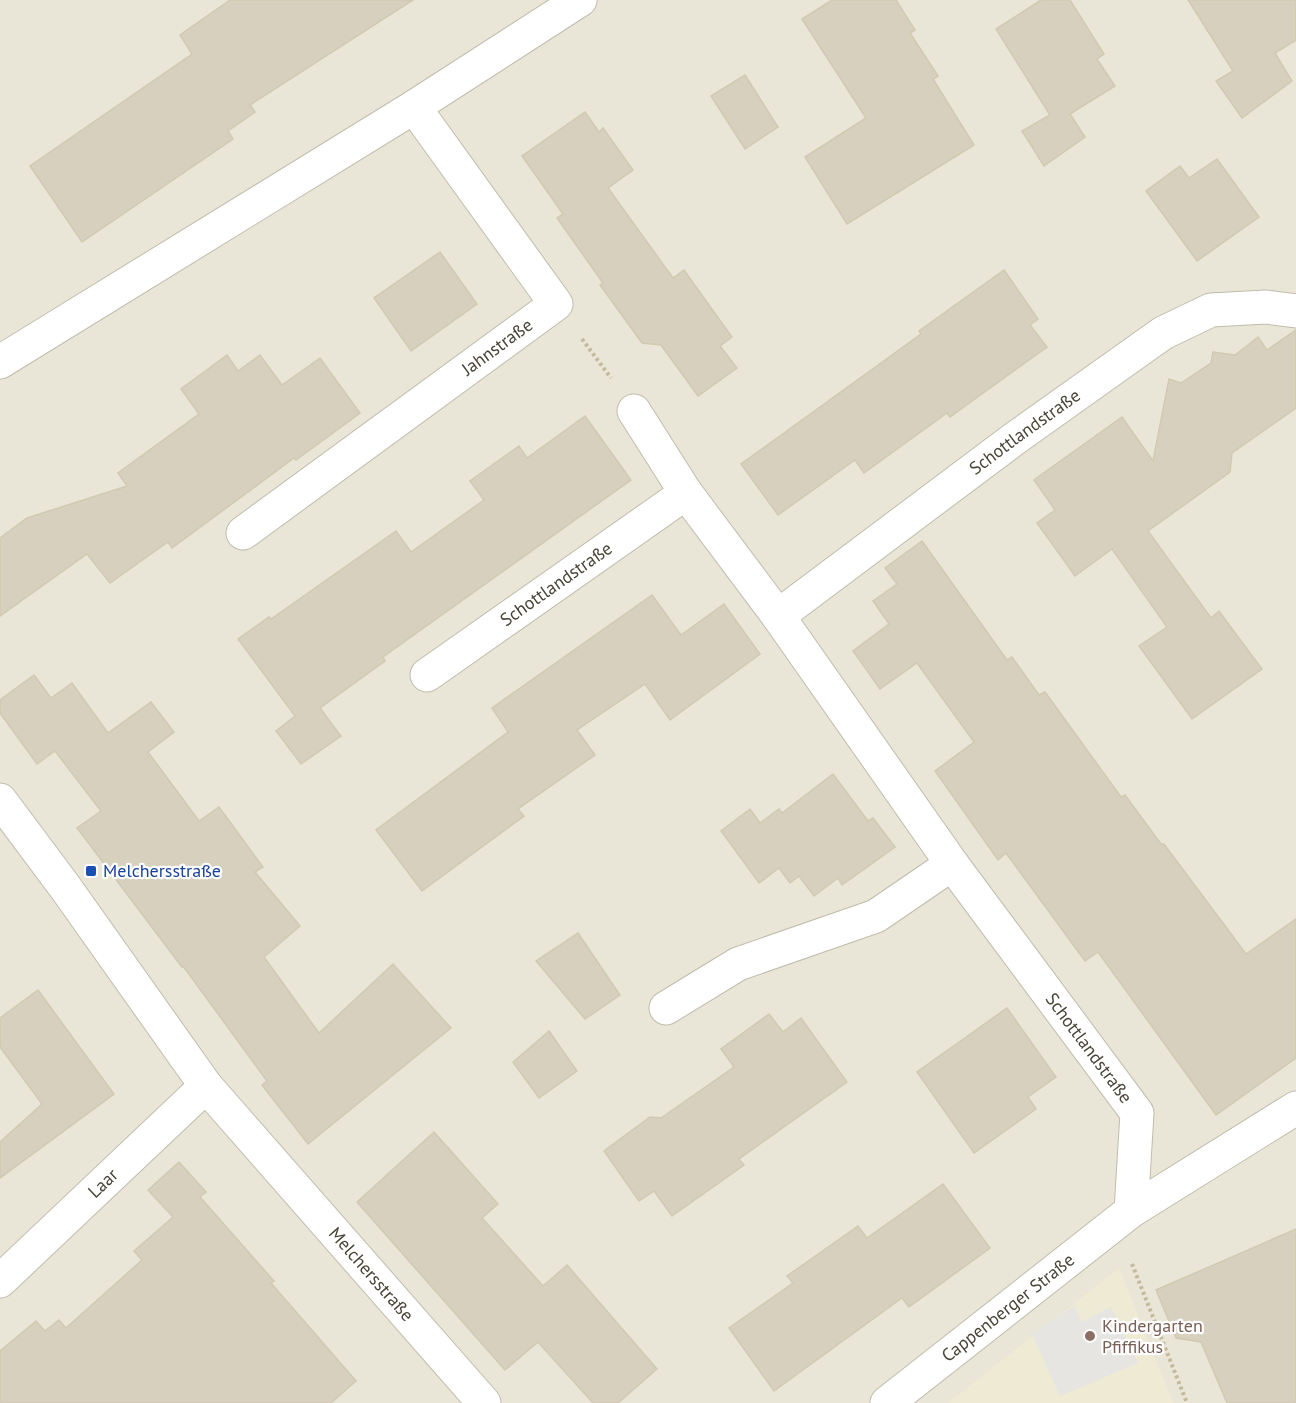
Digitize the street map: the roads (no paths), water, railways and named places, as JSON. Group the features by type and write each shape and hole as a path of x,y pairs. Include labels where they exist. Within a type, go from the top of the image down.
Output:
{"street":[{"path":"1,357 414,107 580,0"},
{"name":"Jahnstraße","path":"243,533 556,304 414,107"},
{"name":"Schottlandstraße","path":"778,616 1014,439 1163,333 1211,310 1266,307 1296,311"},
{"name":"Schottlandstraße","path":"634,411 686,493 778,616 952,864 1137,1113 1131,1211"},
{"name":"Schottlandstraße","path":"427,675 686,493"},
{"name":"Melchersstraße","path":"0,800 65,887 206,1086 484,1403"},
{"path":"666,1008 738,964 876,916 952,864"},
{"name":"Laar","path":"0,1281 206,1086"},
{"path":"1131,1211 1296,1108"},
{"name":"Cappenberger Straße","path":"887,1403 1131,1211"}],"place":[{"name":"Melchersstraße","path":"91,871"},
{"name":"Kindergarten Pfiffikus","path":"1090,1336"}]}
